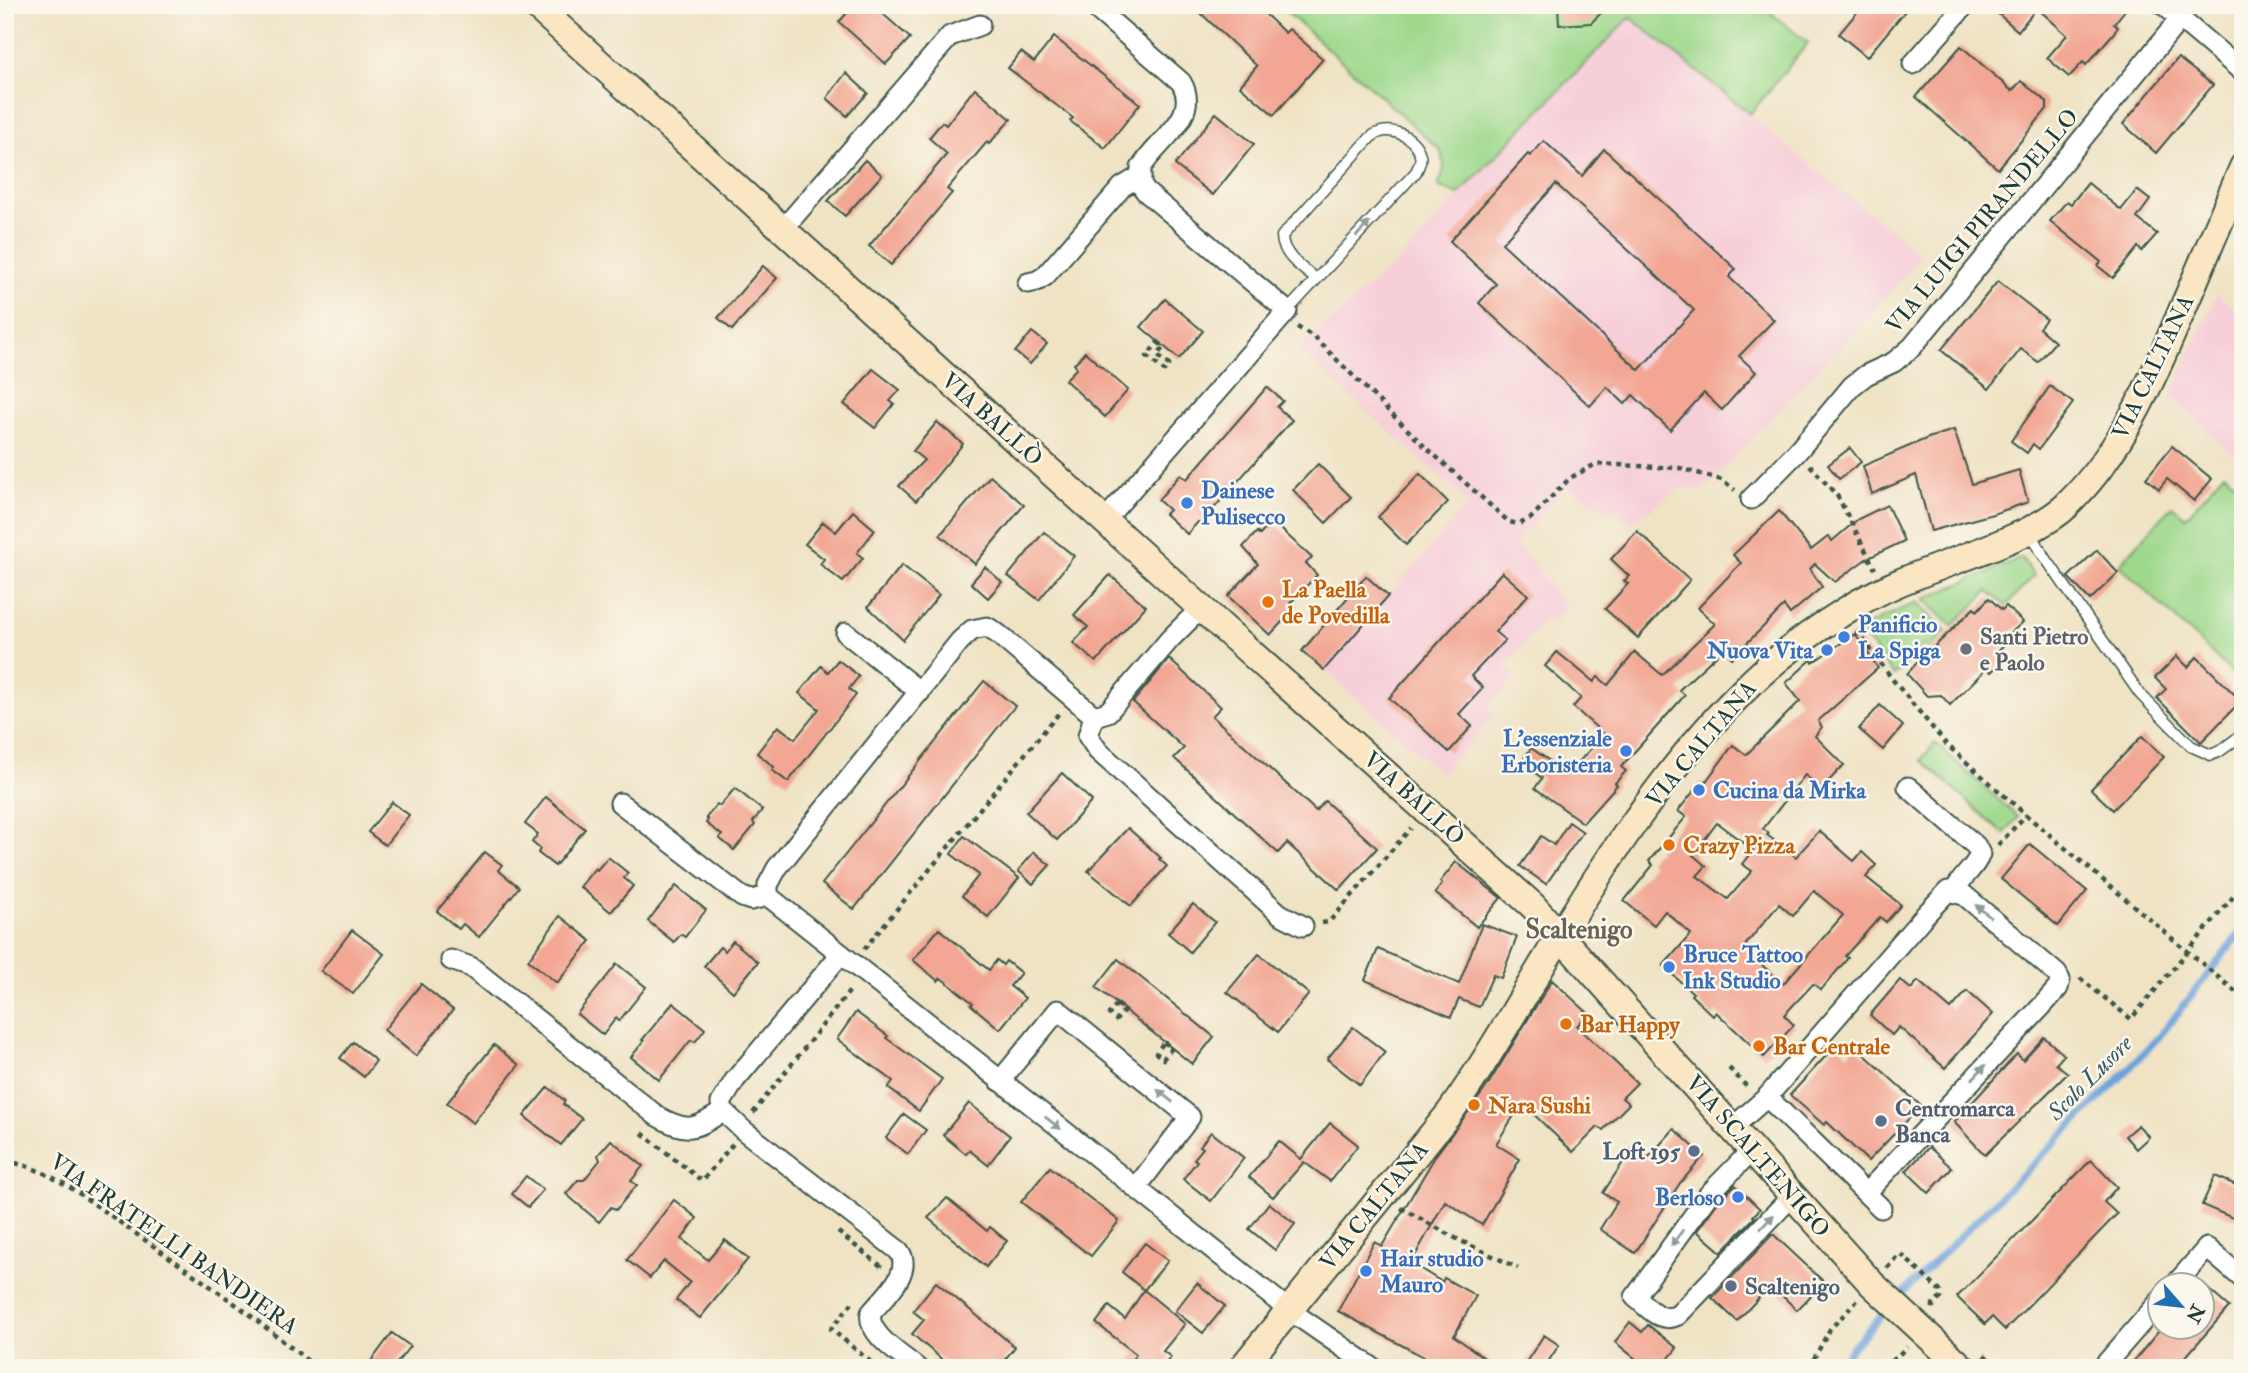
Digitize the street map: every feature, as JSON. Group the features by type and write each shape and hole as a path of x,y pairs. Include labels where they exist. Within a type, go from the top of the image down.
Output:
{"main road":[{"name":"VIA BALLÒ","path":"535,5 1510,885 1561,935"},
{"name":"VIA CALTANA","path":"1242,1368 1448,1115 1479,1072 1561,935 1608,863 1685,756 1734,700 1767,669 1816,631 1885,588 2050,519 2068,505 2091,480 2127,424 2175,327 2243,167"},
{"name":"VIA SCALTENIGO","path":"1561,935 1792,1196 1869,1297 1921,1329 1963,1368"}],"street":[{"path":"1092,5 1181,82 1187,92 1188,108 1182,119 1146,159 1141,169 1140,176 1146,192 1285,314 1104,521"},
{"path":"1913,64 1965,5"},
{"path":"2164,5 2243,72"},
{"name":"VIA LUIGI PIRANDELLO","path":"1751,499 1797,452 1852,386 1866,375 1894,362 1912,347 2180,19"},
{"path":"783,229 950,36 980,25"},
{"path":"1028,284 1045,276 1122,187 1140,176"},
{"path":"768,896 768,885 777,868 960,641 972,630 987,627 1088,711 1108,712 1200,608"},
{"path":"846,632 920,692"},
{"path":"1088,711 1088,736 1098,751 1280,914 1303,926"},
{"path":"1908,787 1976,846 1980,854 1978,862 1955,891"},
{"path":"620,803 742,897 751,900 768,896"},
{"path":"1733,1127 1943,895 1948,891 1955,891 1964,895 2057,974 2060,980 2058,988 1866,1193"},
{"path":"768,896 1289,1310 1373,1368"},
{"path":"846,959 725,1094 721,1103 723,1111 743,1130 900,1251 905,1266 902,1274 871,1313 869,1321 877,1335 917,1368"},
{"path":"451,960 471,967 673,1126 687,1129 701,1125 723,1111"},
{"path":"1000,1081 1058,1010 1190,1117 1136,1188"},
{"path":"1761,1097 1881,1208"},
{"path":"1752,1149 1709,1194 1635,1297 1661,1318 1670,1319 1678,1315 1792,1196"},
{"path":"2186,1272 2207,1248 2243,1279"},
{"path":"2102,1368 2146,1318"}],"lane":[{"path":"1285,314 1416,172 1420,155 1399,132 1378,131 1370,138 1282,236 1289,255 1316,279"},
{"path":"2029,530 2042,553 2140,694 2190,746 2211,755 2243,734"}],"path":[{"path":"1285,314 1481,499 1509,522 1519,524 1530,519 1570,478 1596,464 1680,468 1722,480 1751,499"},
{"path":"1158,342 1164,347 1157,355 1169,365 1164,371 1147,356 1158,342"},
{"path":"1797,452 1838,497 1875,569"},
{"path":"1854,626 1893,680 1946,744 2243,998"},
{"path":"741,1156 730,1147 751,1115 858,981 846,959 1066,705 1076,715 1088,711"},
{"path":"2008,837 2026,815"},
{"path":"1303,926 1329,922 1411,828"},
{"path":"2078,977 2132,1019 2243,885"},
{"path":"1729,1068 1761,1097"},
{"name":"VIA FRATELLI BANDIERA","path":"5,1161 32,1166 62,1182 241,1308 317,1368"},
{"path":"1384,1194 1399,1207 1518,1268"},
{"path":"827,1224 881,1266 873,1277"},
{"path":"1902,1256 1940,1291"},
{"path":"1809,1368 1830,1329 1869,1297"},
{"path":"856,1298 831,1329 878,1368"},
{"path":"1885,1368 1921,1329"}],"shaded area":[{"path":"1630,17 1922,256 1856,330 1704,490 1681,488 1631,523 1567,487 1517,542 1566,607 1552,622 1546,617 1505,666 1516,677 1488,708 1495,715 1441,774 1324,670 1469,503 1298,349 1409,251 1458,195"},
{"path":"2217,293 2243,317 2243,464 2171,397"}],"green space":[{"path":"1279,5 1761,5 1808,43 1750,114 1630,17 1458,195 1438,186 1444,168 1439,149"},
{"path":"2224,473 2243,488 2243,683 2119,565 2172,506 2186,517"},
{"path":"2022,558 2034,576 2006,606 1988,591 1952,626 1924,599"},
{"path":"1917,602 1946,631 1929,649 1924,644 1894,676 1859,629"},
{"path":"1935,743 2018,817 2004,834 1921,760"}],"building":[{"path":"854,5 873,5 910,38 886,64 839,22"},
{"path":"1192,5 1256,5 1285,33 1289,29 1323,59 1274,115 1240,86 1257,66"},
{"path":"1558,5 1609,5 1591,23 1559,25"},
{"path":"1863,5 1910,5 1867,57 1839,34"},
{"path":"1988,5 2129,5 2114,24 2118,27 2112,35 2086,65 2083,62 2069,77 2047,58 2067,35 2037,8 2018,31"},
{"path":"1054,37 1140,104 1105,148 1070,121 1073,118 1008,68 1021,52 1034,62"},
{"path":"1961,46 2012,91 2021,81 2047,102 2047,109 1998,169 1916,97"},
{"path":"2178,58 2213,85 2156,153 2123,124"},
{"path":"846,73 868,93 847,116 827,98"},
{"path":"975,88 1011,119 989,144 987,142 947,189 952,193 891,265 869,246 947,154 929,138 942,122 946,125"},
{"path":"1216,113 1254,144 1213,195 1175,165"},
{"path":"1544,141 1582,176 1604,149 1736,269 1729,277 1774,320 1739,356 1756,372 1722,410 1704,393 1670,430 1633,395 1625,404 1607,387 1590,406 1479,303 1496,284 1450,241 1528,154 1530,156","holes":["1556,184 1694,310 1639,370 1502,243"]},
{"path":"865,160 882,175 845,216 828,201"},
{"path":"2088,183 2121,210 2137,190 2150,200 2137,218 2157,234 2142,251 2138,247 2113,278 2098,266 2101,262 2050,221 2067,201 2071,204"},
{"path":"763,266 777,278 732,330 718,318"},
{"path":"1998,281 2046,319 2039,328 2055,342 2038,362 2021,349 1989,389 1941,350"},
{"path":"1165,299 1203,331 1179,359 1141,327"},
{"path":"1032,332 1047,344 1030,364 1015,352"},
{"path":"1085,352 1128,390 1105,417 1065,380 1077,368 1074,364"},
{"path":"873,369 900,390 890,401 894,404 875,428 844,404"},
{"path":"2050,386 2073,403 2039,449 2033,444 2027,453 2011,441"},
{"path":"1267,387 1283,401 1277,407 1292,420 1200,524 1198,522 1187,534 1165,514 1169,510 1158,500 1180,475 1187,479"},
{"path":"937,422 963,444 916,501 899,486 924,460 913,451"},
{"path":"1954,430 1972,484 2019,470 2028,502 1931,531 1916,475 1872,494 1863,466 1928,438"},
{"path":"2172,446 2212,479 2194,501 2167,479 2159,489 2146,478"},
{"path":"1850,448 1861,462 1839,479 1828,465"},
{"path":"1318,464 1351,497 1326,523 1293,490"},
{"path":"1420,474 1448,502 1406,545 1378,517"},
{"path":"990,476 1024,505 975,564 940,535"},
{"path":"1887,505 1904,541 1866,559 1835,582 1815,564 1810,569 1822,587 1790,614 1784,606 1732,658 1723,649 1679,690 1685,695 1621,767 1626,771 1615,783 1617,785 1583,823 1535,788 1542,778 1521,763 1531,748 1568,774 1604,734 1573,707 1581,698 1545,666 1557,652 1594,682 1598,677 1608,685 1635,652 1662,675 1715,624 1698,608 1741,563 1733,555 1779,511 1811,550 1829,536 1832,541 1858,519"},
{"path":"853,511 875,530 857,553 863,558 843,582 820,564 824,559 805,544 823,522 836,532"},
{"path":"1272,521 1312,558 1306,563 1317,575 1290,603 1295,608 1270,635 1228,596 1258,564 1243,547 1257,532 1260,535"},
{"path":"1637,531 1690,580 1638,638 1605,609 1628,584 1624,581 1629,576 1611,559"},
{"path":"1044,532 1074,556 1039,600 1008,576"},
{"path":"2097,550 2118,573 2090,600 2068,577"},
{"path":"902,565 939,595 903,640 868,607"},
{"path":"985,567 1002,582 988,598 971,583"},
{"path":"1502,572 1528,595 1495,632 1505,640 1471,676 1483,688 1459,714 1472,726 1449,752 1389,698"},
{"path":"1110,575 1146,606 1096,662 1073,643 1088,627 1074,615"},
{"path":"1366,576 1388,596 1324,670 1302,651"},
{"name":"Santi Pietro e Paolo","path":"1989,598 2002,610 2006,606 2023,622 2003,640 2006,643 1997,653 2004,660 1991,672 1987,668 1950,705 1941,695 1927,696 1907,674 1925,653 1926,655 1974,608 1977,611"},
{"path":"1855,634 1878,668 1818,721 1822,727 1815,736 1844,765 1821,789 1805,775 1763,829 1796,857 1819,831 1854,861 1862,852 1876,865 1866,877 1901,905 1886,922 1880,917 1845,956 1848,958 1821,990 1813,984 1784,1015 1794,1025 1764,1057 1716,1012 1713,1016 1691,995 1693,993 1663,966 1691,934 1665,911 1654,925 1624,901 1653,865 1649,861 1686,817 1678,811 1701,782 1704,784 1733,745 1746,755 1800,701 1786,683 1811,660 1813,662","holes":["1717,823 1753,850 1742,864 1752,871 1728,899 1697,876 1706,866 1693,855","1814,891 1843,915 1783,984 1743,948 1779,904 1793,916"]},
{"path":"2177,656 2188,667 2197,657 2241,701 2201,742 2157,698 2166,689 2155,678"},
{"path":"1169,659 1221,707 1212,716 1316,811 1325,801 1377,848 1339,890 1287,843 1278,853 1174,758 1184,748 1133,702"},
{"path":"838,660 859,676 849,689 856,695 788,782 772,770 774,767 757,753 778,726 795,739 819,709 799,693 821,666 828,672"},
{"path":"984,681 1015,706 854,909 822,884"},
{"path":"1880,705 1903,726 1883,750 1859,729"},
{"path":"2142,736 2164,757 2113,810 2091,789"},
{"path":"1062,773 1092,801 1057,840 1026,812"},
{"path":"735,788 762,810 753,822 755,825 734,850 719,838 722,835 706,823 706,818"},
{"path":"546,797 585,829 555,866 538,853 540,849 532,842 538,834 525,824"},
{"path":"392,802 409,815 385,845 368,832"},
{"path":"1569,822 1583,832 1546,884 1520,866 1541,836 1554,845"},
{"path":"1128,828 1167,866 1131,906 1088,871"},
{"path":"964,836 1019,878 988,917 962,896 979,875 951,854"},
{"path":"2030,844 2087,891 2058,926 2001,879"},
{"path":"485,852 502,865 498,870 519,887 479,937 463,924 459,929 437,911"},
{"path":"1034,852 1050,865 1033,884 1018,871"},
{"path":"608,857 628,873 624,878 633,886 611,912 580,887"},
{"path":"1456,862 1501,898 1477,927 1435,893"},
{"path":"676,886 706,910 685,937 681,934 674,942 648,921"},
{"path":"1193,904 1215,922 1190,952 1168,933"},
{"path":"560,916 591,941 557,983 528,960"},
{"path":"1482,924 1517,937 1501,978 1493,975 1479,1007 1459,999 1451,1017 1365,980 1378,949 1459,984"},
{"path":"939,929 989,970 997,960 1003,965 1006,961 1021,973 1010,986 1025,998 1000,1029 971,1005 973,1003 941,978 938,981 913,960"},
{"path":"352,930 384,954 353,994 321,971"},
{"path":"733,941 758,962 733,992 704,966 720,947 725,951"},
{"path":"1259,954 1309,994 1278,1032 1227,992"},
{"path":"1118,959 1214,1037 1192,1064 1096,987"},
{"path":"617,964 646,987 619,1021 616,1018 603,1035 577,1014"},
{"path":"1552,980 1588,1013 1577,1026 1637,1083 1622,1098 1629,1104 1603,1130 1598,1127 1573,1152 1522,1103 1496,1144 1520,1159 1482,1225 1445,1201 1411,1263 1442,1282 1444,1278 1476,1296 1454,1336 1498,1368 1444,1368 1338,1311 1374,1242 1382,1246 1436,1155 1486,1088"},
{"path":"1900,980 1911,989 1918,981 1951,1009 1967,991 1993,1014 1945,1068 1899,1027 1892,1035 1870,1015"},
{"path":"421,984 453,1010 416,1056 384,1030"},
{"path":"673,1003 705,1029 695,1042 691,1040 659,1080 631,1057"},
{"path":"856,1012 942,1079 919,1111 888,1088 893,1081 837,1039"},
{"path":"1353,1027 1385,1052 1360,1085 1327,1059"},
{"path":"2044,1037 2064,1055 2056,1064 2068,1073 1985,1155 1954,1122 2017,1054 2023,1060"},
{"path":"353,1042 376,1061 364,1077 340,1058"},
{"path":"1837,1044 1848,1054 1855,1046 1921,1106 1868,1161 1827,1122 1824,1125 1790,1095"},
{"path":"494,1045 519,1065 473,1123 447,1103"},
{"path":"548,1087 582,1119 561,1145 524,1116"},
{"path":"969,1103 1010,1136 988,1165 969,1150 966,1154 943,1135"},
{"path":"904,1114 926,1130 908,1154 886,1138"},
{"path":"1330,1123 1358,1145 1330,1181 1304,1162 1273,1197 1249,1177 1279,1141 1301,1159"},
{"path":"2138,1125 2149,1137 2136,1149 2125,1136"},
{"path":"1674,1129 1704,1156 1680,1183 1635,1253 1600,1229 1617,1202 1603,1193 1633,1147 1648,1158"},
{"path":"1211,1132 1244,1158 1211,1201 1183,1179 1197,1161 1194,1159 1203,1148 1200,1146"},
{"path":"611,1140 643,1166 631,1181 637,1185 616,1210 611,1207 599,1222 566,1194 578,1180 584,1180 600,1160 598,1155"},
{"path":"1929,1147 1952,1168 1929,1193 1906,1171"},
{"path":"2091,1160 2117,1187 2104,1202 2117,1214 2005,1330 1992,1317 1985,1324 1957,1297"},
{"path":"1050,1167 1119,1221 1091,1256 1021,1202"},
{"path":"526,1176 543,1190 528,1207 512,1194"},
{"path":"2215,1176 2243,1188 2243,1200 2235,1219 2202,1205"},
{"path":"1735,1185 1760,1209 1721,1252 1697,1231 1718,1202"},
{"path":"947,1198 987,1231 990,1227 1007,1241 986,1267 928,1218"},
{"path":"674,1200 697,1218 682,1239 708,1260 725,1240 748,1259 700,1318 676,1300 690,1282 664,1261 650,1278 627,1260"},
{"path":"1269,1203 1295,1224 1275,1250 1249,1229"},
{"path":"1773,1234 1824,1282 1797,1310 1771,1285 1737,1321 1712,1298"},
{"path":"1145,1243 1168,1261 1144,1290 1122,1272"},
{"path":"936,1282 1015,1347 998,1368 952,1368 912,1334 924,1320 913,1311"},
{"path":"1197,1283 1225,1306 1203,1333 1175,1311"},
{"path":"1144,1290 1185,1324 1163,1351 1171,1357 1162,1368 1126,1368 1136,1354 1096,1323 1109,1306 1125,1319"},
{"path":"2216,1296 2229,1307 2216,1322"},
{"path":"1630,1322 1642,1332 1648,1325 1677,1348 1661,1368 1647,1368 1615,1342"},
{"path":"392,1333 410,1346 393,1368 366,1368"},
{"path":"1544,1335 1559,1345 1544,1368 1522,1368"},
{"path":"2150,1342 2199,1342 2176,1368 2128,1368"}],"waterway":[{"name":"Scolo Lusore","path":"1897,1299 2126,1072 2164,1031 2243,929"},
{"name":"Scolo Lusore","path":"1840,1368 1852,1347 1889,1307"}],"place":[{"name":"Dainese Pulisecco","path":"1187,503"},
{"name":"La Paella de Povedilla","path":"1268,602"},
{"name":"Panificio La Spiga","path":"1844,637"},
{"name":"Santi Pietro e Paolo","path":"1966,649"},
{"name":"Nuova Vita","path":"1827,650"},
{"name":"L'essenziale Erboristeria","path":"1626,751"},
{"name":"Cucina da Mirka","path":"1699,790"},
{"name":"Crazy Pizza","path":"1669,845"},
{"name":"Bruce Tattoo Ink Studio","path":"1669,967"},
{"name":"Bar Happy","path":"1566,1024"},
{"name":"Bar Centrale","path":"1759,1046"},
{"name":"Nara Sushi","path":"1474,1105"},
{"name":"Centromarca Banca","path":"1881,1121"},
{"name":"Loft 195","path":"1694,1151"},
{"name":"Berloso","path":"1738,1197"},
{"name":"Hair studio Mauro","path":"1366,1271"},
{"name":"Scaltenigo","path":"1731,1286"}],"district":[{"name":"Scaltenigo","path":"1579,930"}]}
